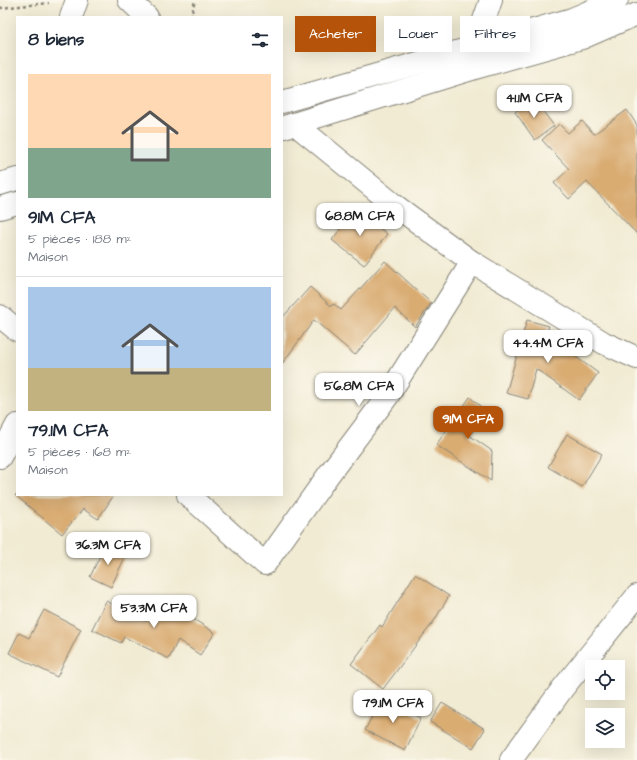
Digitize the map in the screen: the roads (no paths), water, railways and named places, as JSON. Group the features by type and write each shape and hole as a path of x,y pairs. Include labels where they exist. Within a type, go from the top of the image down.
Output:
{"street":[{"path":"71,16 76,0"},
{"path":"129,0 145,16"},
{"path":"485,16 491,0"},
{"path":"530,31 572,19 617,0"},
{"path":"289,126 475,68 582,38 637,14"},
{"path":"283,102 460,51"},
{"path":"289,126 472,262 604,343 637,358"},
{"path":"0,184 16,179"},
{"path":"0,208 16,203"},
{"path":"189,496 266,564 329,474 387,397 472,262"},
{"path":"0,316 16,329"},
{"path":"0,457 16,427"},
{"path":"511,760 563,688 637,596"}]}
